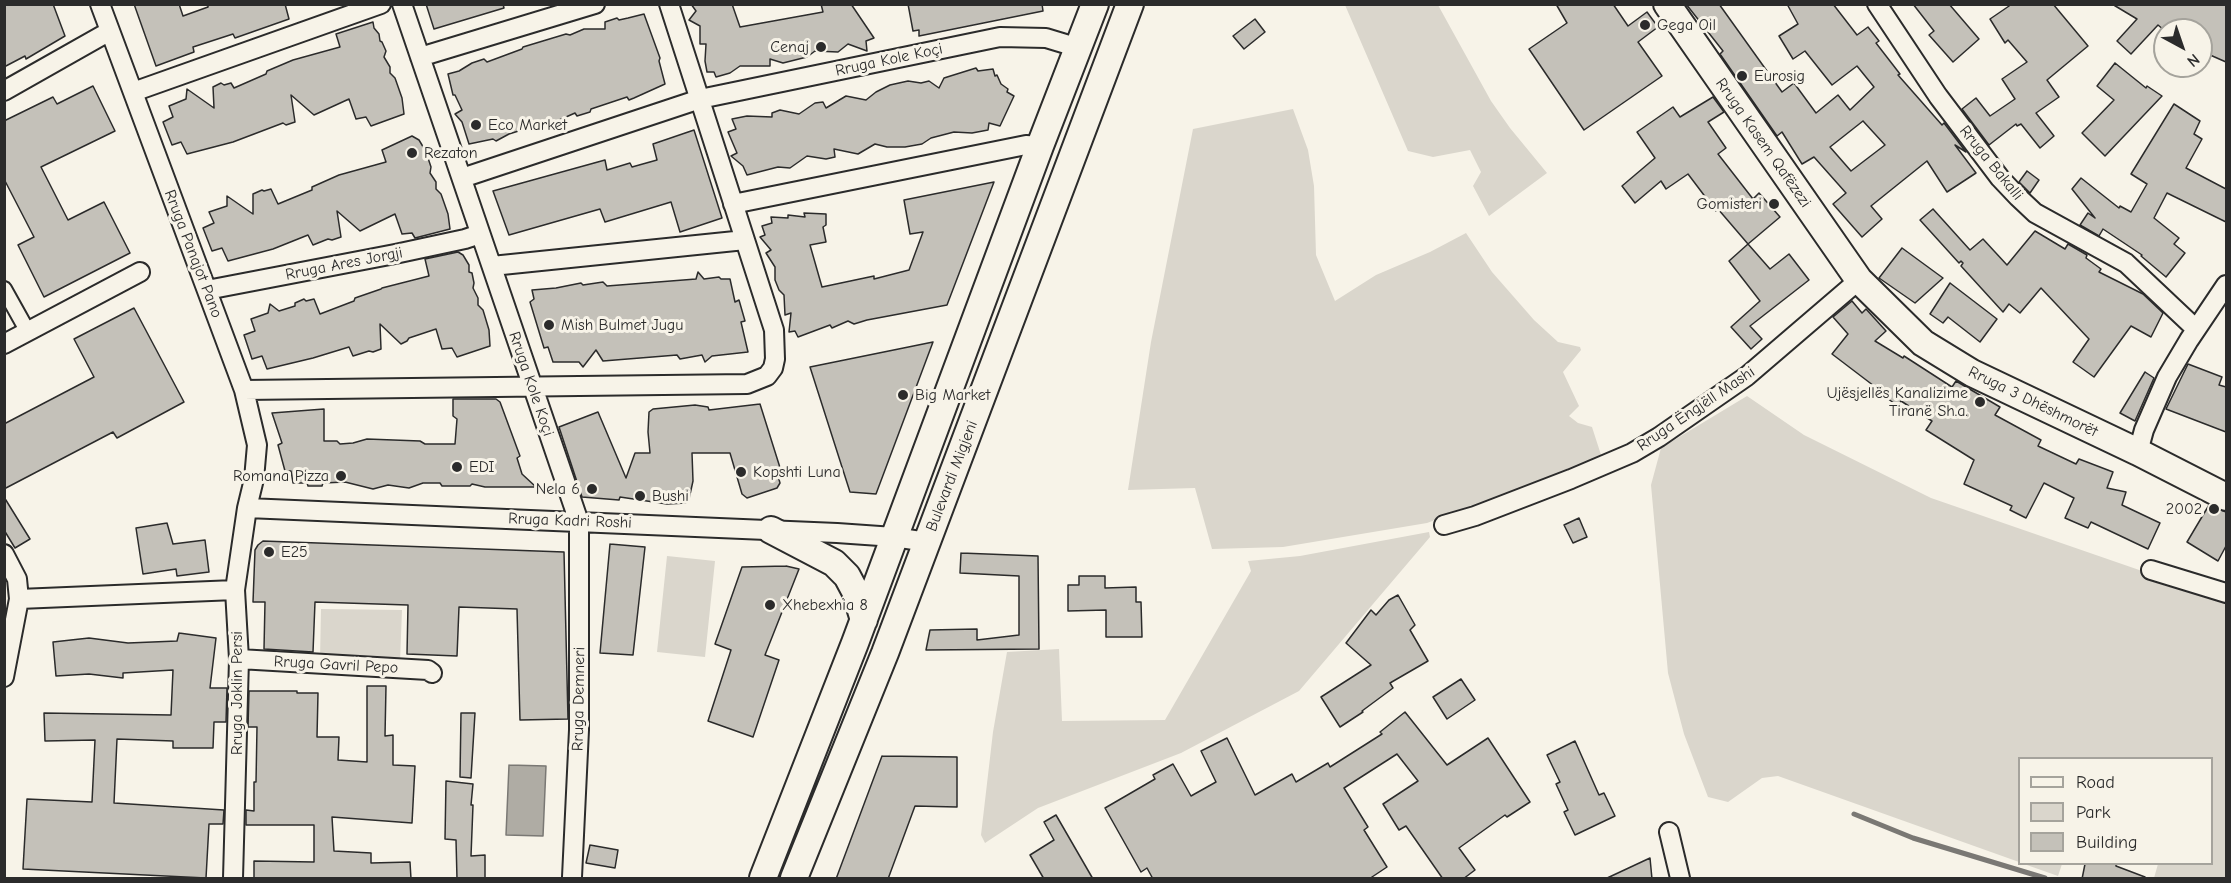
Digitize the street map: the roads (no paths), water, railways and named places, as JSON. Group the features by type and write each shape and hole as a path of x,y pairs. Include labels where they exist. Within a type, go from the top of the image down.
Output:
{"main road":[{"name":"Bulevardi Migjeni","path":"763,879 864,620 1095,4"},
{"name":"Bulevardi Migjeni","path":"794,879 927,542 1130,4"},
{"name":"Rruga Kasem Qafëzezi","path":"1667,4 1858,280"},
{"name":"Rruga 3 Dhëshmorët","path":"1858,280 1923,343 1972,374 2138,452 2226,497"},
{"path":"771,530 834,563 847,576 855,591 864,620"}],"street":[{"name":"Rruga Panajot Pano","path":"100,4 244,390 257,445 254,479 247,508"},
{"path":"133,92 381,4"},
{"name":"Rruga Kole Koçi","path":"402,4 579,522"},
{"path":"420,57 595,4"},
{"path":"244,390 747,384 767,376 773,368 775,358 774,330 669,4"},
{"name":"Rruga Bakalli","path":"1877,4 1938,96 2000,178 2018,197 2035,213 2126,263 2196,329"},
{"path":"4,91 110,32"},
{"name":"Rruga Kole Koçi","path":"462,178 700,99 1000,37 1046,38 1079,48"},
{"path":"733,204 1026,145 1040,146"},
{"name":"Rruga Ares Jorgji","path":"207,290 395,254 480,234"},
{"path":"492,267 745,240"},
{"path":"4,344 140,272"},
{"name":"Rruga Ëngjëll Mashi","path":"1444,525 1475,516 1632,453 1747,376 1858,280"},
{"path":"2138,452 2144,430 2167,377 2226,285"},
{"path":"4,289 28,332"},
{"name":"Rruga Kadri Roshi","path":"247,508 894,537"},
{"name":"Rruga Joklin Persi","path":"234,879 239,659 235,590 247,508"},
{"name":"Rruga Demneri","path":"572,877 579,730 579,522"},
{"path":"894,537 927,542"},
{"path":"4,554 17,579 19,599 4,677"},
{"path":"2151,570 2226,594"},
{"path":"19,599 235,590"},
{"name":"Rruga Gavril Pepo","path":"239,659 428,670 432,673"},
{"path":"1669,832 1680,879"}],"waterway":[{"path":"1854,814 1913,838 2045,878"}],"place":[{"name":"Gega Oil","path":"1645,25"},
{"name":"Cenaj","path":"821,47"},
{"name":"Eurosig","path":"1742,76"},
{"name":"Eco Market","path":"476,125"},
{"name":"Rezaton","path":"412,153"},
{"name":"Gomisteri","path":"1774,204"},
{"name":"Mish Bulmet Jugu","path":"549,325"},
{"name":"Big Market","path":"903,395"},
{"name":"Ujësjellës Kanalizime Tiranë Sh.a.","path":"1980,402"},
{"name":"EDI","path":"457,467"},
{"name":"Kopshti Luna","path":"741,472"},
{"name":"Romana Pizza","path":"341,476"},
{"name":"Nela 6","path":"592,489"},
{"name":"Bushi","path":"640,496"},
{"name":"2002","path":"2214,509"},
{"name":"E25","path":"269,552"},
{"name":"Xhebexhia 8","path":"770,605"}]}
